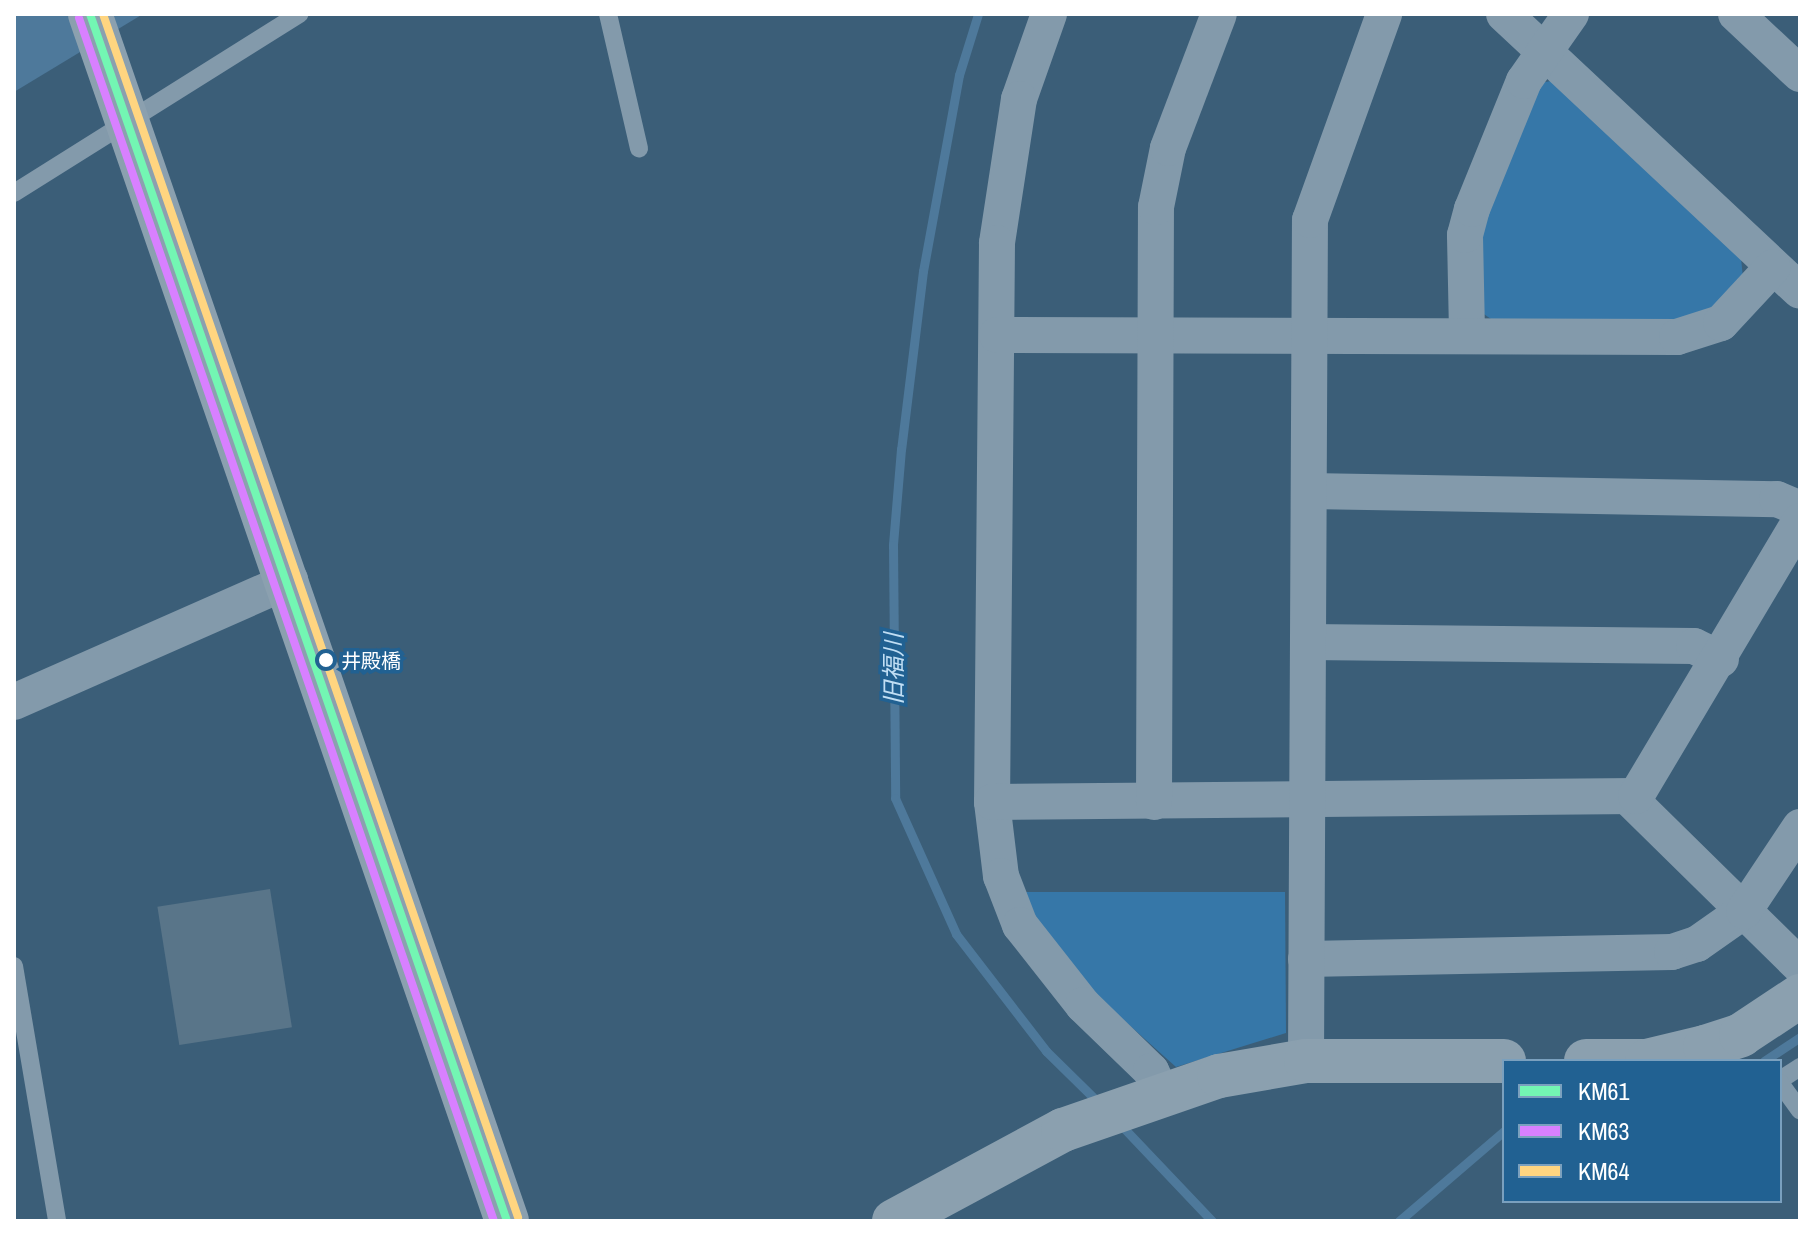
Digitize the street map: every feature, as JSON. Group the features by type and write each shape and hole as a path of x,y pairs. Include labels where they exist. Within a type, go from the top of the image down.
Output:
{"main road":[{"path":"90,14 290,580 507,1221"},
{"path":"1655,1059 1741,1035 1800,996"},
{"path":"894,1221 1063,1130 1153,1097 1306,1061 1502,1061"}],"street":[{"path":"1049,14 1004,163 997,335 992,802 1001,876 1020,925 1083,1005 1151,1071 1153,1097"},
{"path":"1154,802 1156,207 1168,148 1219,14"},
{"path":"1306,1061 1310,332 1316,192 1384,14"},
{"path":"1504,14 1800,291"},
{"path":"1467,332 1468,222 1542,48 1571,14"},
{"path":"1736,14 1800,74"},
{"path":"997,335 1706,332 1773,267"},
{"path":"1309,491 1777,499 1800,509"},
{"path":"992,802 1629,798 1649,783 1800,521"},
{"path":"14,702 290,580"},
{"path":"1308,642 1694,646 1721,659"},
{"path":"1629,798 1800,966"},
{"path":"1306,959 1631,958 1697,944 1744,911 1800,827"}],"lane":[{"path":"14,193 125,120 299,14"},
{"path":"608,14 639,148"},
{"path":"14,966 57,1221"},
{"path":"1782,1080 1800,1067"},
{"path":"1782,1085 1800,1111"}],"shaded area":[{"path":"14,14 143,14 14,92"},
{"path":"1556,80 1741,258 1743,278 1712,311 1685,324 1494,321 1475,308 1476,233 1535,84"},
{"path":"1025,892 1285,892 1286,1033 1176,1067 1078,979 1045,938"}],"building":[{"path":"270,889 292,1027 179,1045 157,907"}],"waterway":[{"name":"旧福川","path":"978,14 959,75 923,271 901,449 893,545 895,798 956,934 1046,1051 1100,1104"},
{"path":"1767,1059 1800,1037"},
{"name":"旧福川","path":"1119,1123 1212,1221"},
{"path":"1399,1221 1502,1133"}],"transit line":[{"name":"KM61","path":"90,14 507,1221"},
{"name":"KM64","path":"103,14 518,1217"},
{"name":"KM63","path":"79,18 494,1221"}],"place":[{"name":"井殿橋","path":"326,660"}]}
